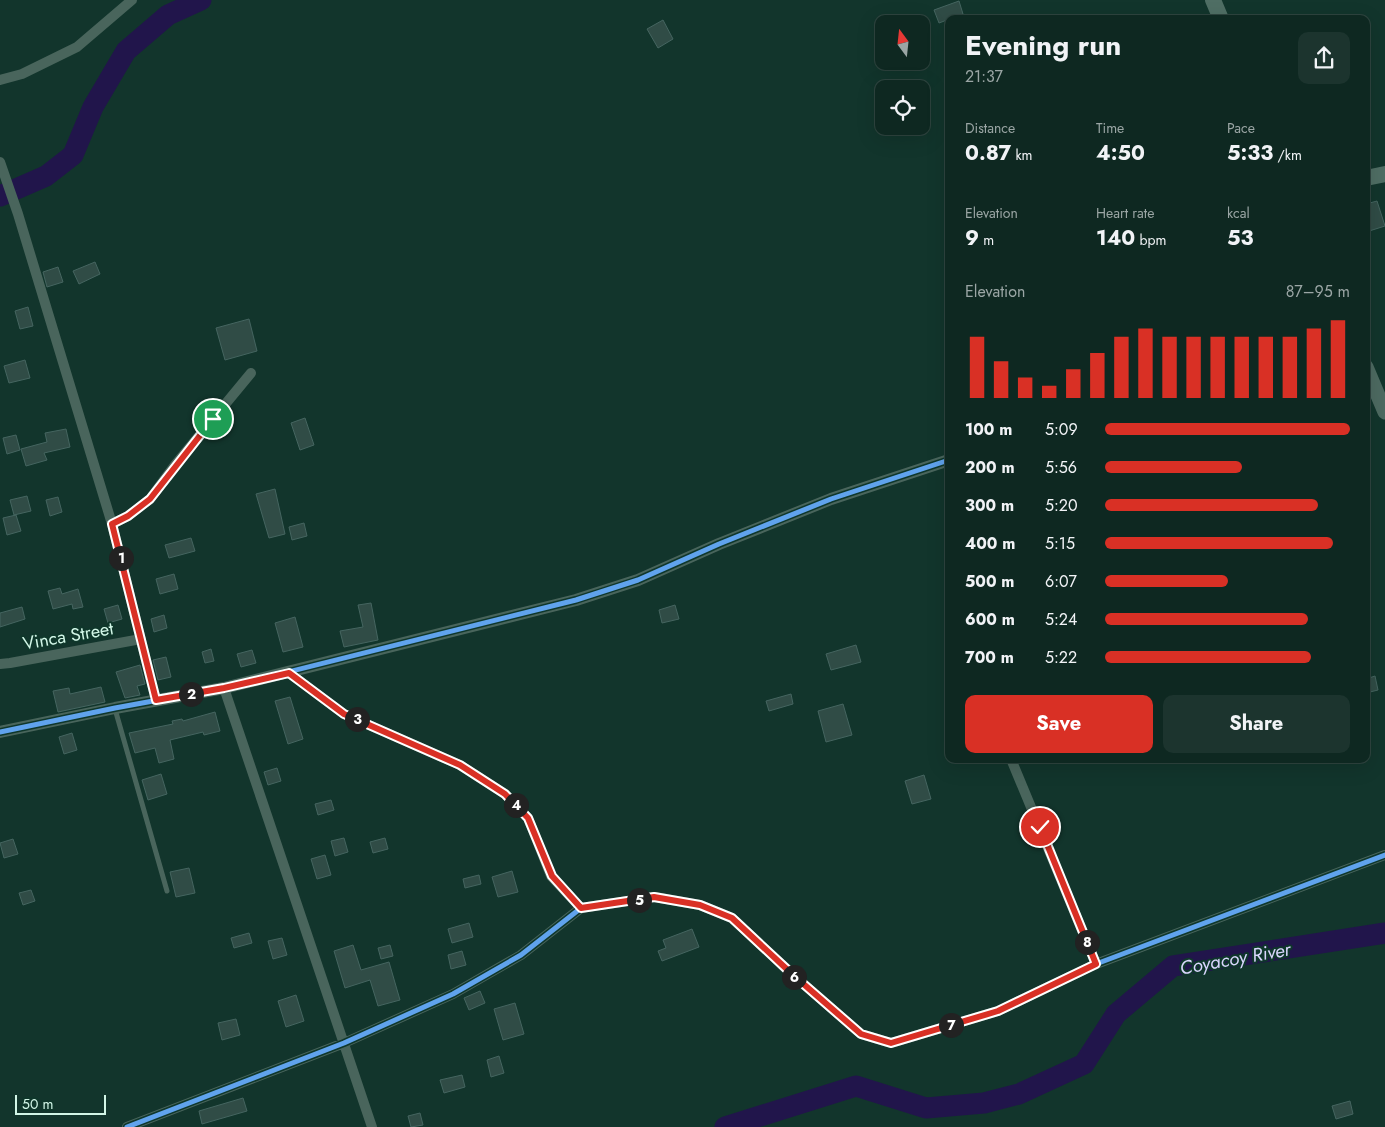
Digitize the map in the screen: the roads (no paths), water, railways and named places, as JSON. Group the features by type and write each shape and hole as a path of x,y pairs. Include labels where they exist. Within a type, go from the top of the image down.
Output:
{"main road":[{"path":"1213,0 1219,15"},
{"path":"1370,177 1385,174"},
{"path":"1370,376 1385,412"}],"street":[{"path":"0,80 22,74 76,47 132,0"},
{"path":"0,162 18,214 112,524 156,700"},
{"path":"112,524 128,516 150,499 175,465 251,373"},
{"path":"0,732 224,688 576,600 638,580 719,544 831,500 945,461"},
{"name":"Vinca Street","path":"0,664 10,664 141,640"},
{"path":"289,673 344,714 460,765 505,794 528,818 552,876 581,908"},
{"path":"224,688 372,1127"},
{"path":"1013,763 1096,964"},
{"path":"127,1127 344,1043 452,994 521,955 581,908 654,897 700,905 732,918 792,974 861,1034 891,1043 998,1011 1096,964 1385,855"}],"lane":[{"path":"115,708 167,891"}],"waterway":[{"path":"0,196 46,176 73,155 93,107 126,51 168,15 201,0"},
{"name":"Coyacoy River","path":"725,1127 856,1086 926,1108 984,1103 1019,1094 1084,1064 1116,1014 1173,966 1385,933"}]}
